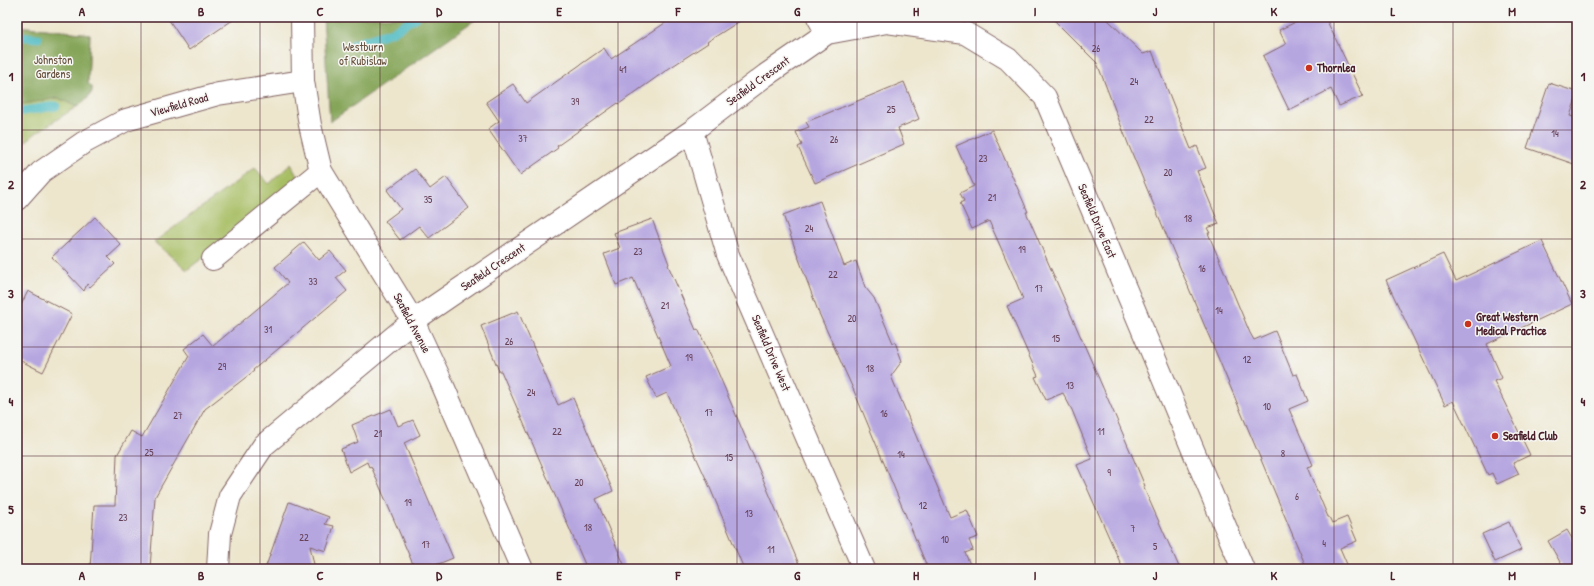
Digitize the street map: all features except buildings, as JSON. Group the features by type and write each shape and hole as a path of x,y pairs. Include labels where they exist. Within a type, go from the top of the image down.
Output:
{"street":[{"path":"302,17 303,80"},
{"name":"Seafield Drive East","path":"822,25 887,22 966,33 1008,59 1045,97 1243,569"},
{"name":"Seafield Crescent","path":"218,569 220,534 230,496 264,445 414,321 692,131 760,79 822,25"},
{"name":"Seafield Avenue","path":"303,80 310,126 321,171 414,321 522,569"},
{"name":"Viewfield Road","path":"17,199 41,172 83,143 126,120 218,94 303,80"},
{"name":"Seafield Drive West","path":"692,131 728,255 864,569"},
{"path":"213,259 321,171"}],"green space":[{"name":"Westburn of Rubislaw","path":"323,17 479,17 330,122"},
{"name":"Johnston Gardens","path":"17,26 90,34 88,83 92,87 92,92 84,102 36,133 17,149"},
{"name":"Johnston Gardens","path":"17,26 90,34 88,83 92,87 92,90 85,101 77,107 58,98 17,105"},
{"path":"291,164 301,182 187,270 154,242 255,168 269,184"}],"waterway":[{"path":"354,44 392,32 416,17"},
{"path":"17,36 38,38"},
{"path":"17,112 56,106"}],"place":[{"name":"Thornlea","path":"1309,68"},
{"name":"Great Western Medical Practice","path":"1468,324"},
{"name":"Seafield Club","path":"1495,436"}]}
